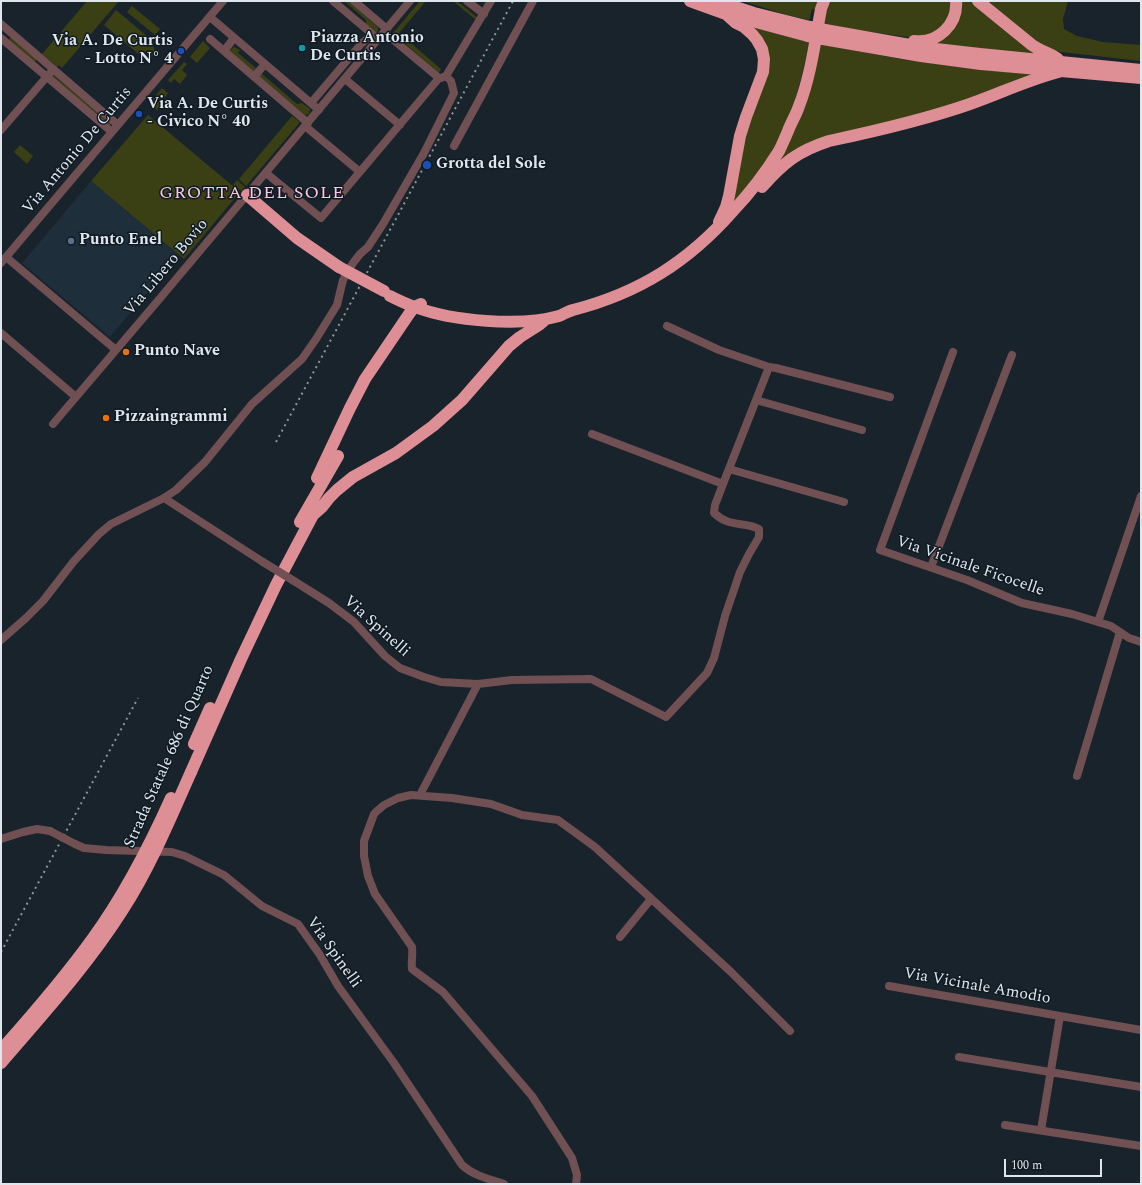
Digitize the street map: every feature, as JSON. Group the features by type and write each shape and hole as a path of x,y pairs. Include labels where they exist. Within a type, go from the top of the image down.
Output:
{"highway":[{"path":"690,1 726,14 809,32 980,54 1141,78"},
{"path":"717,1 809,32"},
{"path":"246,196 297,238 339,267 414,307 440,314 474,316 507,321 533,320 560,316 569,311 616,297 673,266 716,231 744,199 779,150 799,107 810,68 821,9 824,1"},
{"path":"899,44 910,40 920,42 940,36 953,19 956,11 956,1"},
{"path":"978,1 1032,45 1041,51 1052,55 1062,66"},
{"path":"716,231 726,207 740,136 763,72 764,59 762,49 752,34 726,14"},
{"path":"824,34 921,56 981,64 1141,70"},
{"path":"744,199 762,187 775,172 790,159 818,144 937,115 1043,76 1062,66"},
{"path":"387,293 392,291 426,303 454,309 474,316 523,314 559,310 569,311"},
{"path":"387,293 401,308 403,322"},
{"path":"426,303 414,307 371,369 308,498 309,513 322,508 337,490 353,477 396,453 433,426 462,400 509,346 547,318"},
{"path":"497,314 510,324 512,337 509,346"},
{"name":"Strada Statale 686 di Quarto","path":"1,1064 78,973 123,910 140,881 162,836 187,771 263,594 309,513 338,456"},
{"name":"Strada Statale 686 di Quarto","path":"1,1050 69,971 116,904 132,877 187,771"}],"street":[{"name":"Via Antonio De Curtis","path":"4,260 223,1"},
{"path":"333,1 378,39"},
{"path":"1,640 43,601 74,561 99,534 112,524 164,498 184,483 205,462 252,404 302,359 337,305 343,280 346,275 360,254 368,247 402,193 424,153 454,93 454,90 451,81 442,77 385,31 354,1"},
{"name":"Via Libero Bovio","path":"53,424 410,1"},
{"path":"467,1 484,14"},
{"path":"266,173 321,218 442,77 491,1"},
{"path":"454,146 533,1"},
{"path":"210,17 319,110"},
{"path":"1,24 118,125"},
{"path":"11,32 2,39 112,132"},
{"path":"224,51 234,38"},
{"path":"210,39 360,172"},
{"path":"311,103 361,44 367,39 378,39"},
{"path":"254,77 265,64"},
{"path":"1,130 53,70"},
{"path":"345,79 400,125"},
{"path":"4,260 116,350"},
{"path":"667,326 719,350 770,367 890,397"},
{"path":"1,333 76,397"},
{"name":"Via Vicinale Ficocelle","path":"953,352 880,550 967,580 1022,603 1072,614 1111,626 1129,638 1141,642"},
{"path":"931,568 1012,355"},
{"path":"592,434 723,484 770,367"},
{"path":"756,400 862,430"},
{"path":"729,469 844,502"},
{"name":"Via Spinelli","path":"164,498 329,603 354,622 386,656 400,668 441,682 478,684 512,680 591,679 666,717 707,673 714,658 725,616 740,572 759,537 759,529 754,526 734,524 720,518 714,513 715,505 723,484"},
{"path":"1098,622 1141,496"},
{"path":"1077,776 1120,632"},
{"path":"421,793 478,684"},
{"path":"576,1184 577,1175 572,1158 534,1098 443,992 412,969 412,947 375,894 368,876 364,856 364,841 374,814 384,805 398,798 421,793 491,804 522,815 558,820 596,847 651,900 731,972 790,1031"},
{"name":"Via Spinelli","path":"1,839 37,829 50,831 84,848 172,852 185,856 224,875 262,906 298,924 320,955 338,986 394,1063 462,1165 468,1171 478,1176 504,1184"},
{"path":"620,937 651,900"},
{"name":"Via Vicinale Amodio","path":"889,986 1141,1030"},
{"name":"Via Vicinale Amodio","path":"1041,1130 1060,1016"},
{"path":"959,1057 1141,1087"},
{"path":"1005,1125 1141,1146"}],"shaded area":[{"path":"91,181 179,255 110,337 22,263"}],"green space":[{"path":"87,1 119,1 62,68 59,65 57,67 42,54"},
{"path":"344,1 348,1 378,27 378,31 375,33 366,26 366,20"},
{"path":"420,1 426,1 399,33 441,69 439,73 393,33"},
{"path":"453,1 457,1 478,18 476,20"},
{"path":"742,1 818,1 816,10 812,9 809,20"},
{"path":"828,1 953,1 946,27 921,39 822,25"},
{"path":"961,1 972,1 1040,55 934,45"},
{"path":"986,1 1068,1 1063,19 1064,29 1077,36 1103,42 1141,45 1141,61 1061,52 1045,48"},
{"path":"132,6 160,29 155,35 127,12"},
{"path":"116,10 154,42 154,49 156,51 148,62 104,25"},
{"path":"752,27 809,42 796,96 781,135 760,170 733,205 741,150 764,80"},
{"path":"11,37 37,60 34,62 9,40"},
{"path":"203,41 210,48 197,63 190,57"},
{"path":"819,44 901,59 962,67 1036,73 991,93 797,151 778,161"},
{"path":"234,47 240,50 238,53 257,69 254,72 231,53 230,50"},
{"path":"184,62 187,64 182,70 187,75 180,84 174,79 171,83 168,80"},
{"path":"261,73 297,104 302,103 310,109 309,114 305,115 259,76"},
{"path":"52,74 111,123 110,125 52,77"},
{"path":"162,88 168,93 162,101 163,103 157,110 149,103"},
{"path":"148,115 240,192 184,259 91,181"},
{"path":"292,116 300,122 246,186 239,179"},
{"path":"20,145 33,156 27,164 14,152"},
{"path":"237,180 245,187 241,191 233,185"}],"railway":[{"path":"276,442 513,1"},
{"path":"1,952 138,698"}],"place":[{"name":"Piazza Antonio De Curtis","path":"302,48"},
{"name":"Via A. De Curtis - Lotto N° 4","path":"181,51"},
{"name":"Via A. De Curtis - Civico N° 40","path":"139,114"},
{"name":"Grotta del Sole","path":"427,165"},
{"name":"Punto Enel","path":"71,241"},
{"name":"Punto Nave","path":"126,352"},
{"name":"Pizzaingrammi","path":"106,418"}],"district":[{"name":"GROTTA DEL SOLE","path":"252,194"}]}
